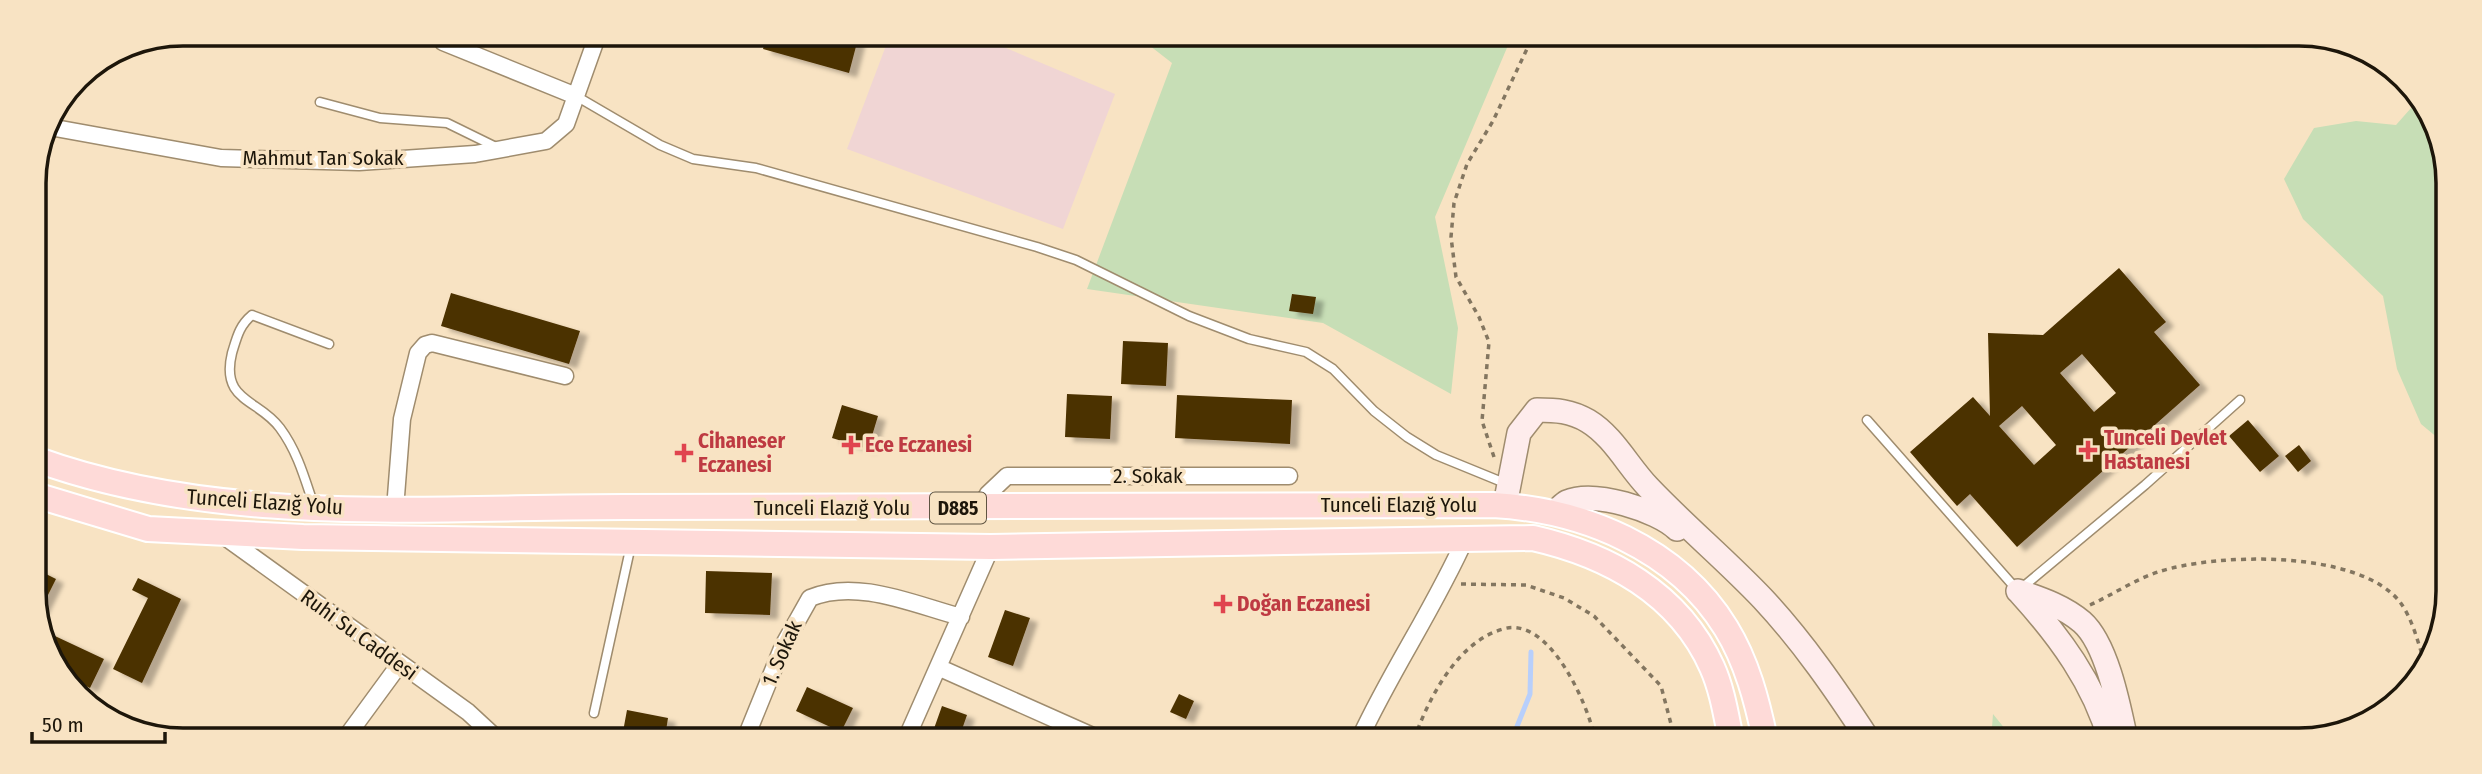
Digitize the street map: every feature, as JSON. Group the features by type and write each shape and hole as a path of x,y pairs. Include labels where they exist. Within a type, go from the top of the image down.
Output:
{"main road":[{"name":"Tunceli Elazığ Yolu","path":"46,462 145,491 193,499 395,509 981,508 1506,495 1623,537 1675,571 1704,599 1726,628 1742,658 1756,698 1763,728"},
{"name":"Tunceli Elazığ Yolu","path":"46,506 148,529 222,534 992,547 1466,537 1533,538 1572,546 1636,578 1665,600 1699,643 1713,667 1728,728"}],"street":[{"path":"453,46 576,96"},
{"name":"Mahmut Tan Sokak","path":"57,128 221,158 359,162 500,150 546,141 566,124 594,46"},
{"path":"395,509 402,419 418,353 425,345 432,343 565,376"},
{"path":"1506,495 1519,433 1537,410 1563,410 1589,421 1608,438 1636,475 1675,515 1763,599 1822,668 1860,728"},
{"name":"2. Sokak","path":"981,508 988,494 1007,476 1289,476"},
{"path":"1555,513 1567,502 1590,499 1640,507 1672,525 1771,626 1819,687 1845,728"},
{"name":"Ruhi Su Caddesi","path":"222,534 399,665 468,712 485,728"},
{"path":"1365,728 1386,682 1445,584 1466,537"},
{"path":"911,728 992,547"},
{"name":"1. Sokak","path":"750,728 783,646 810,598 836,589 875,594 961,617"},
{"path":"2018,591 2053,603 2083,623 2100,646 2123,728"},
{"path":"2018,591 2054,634 2091,689 2106,728"},
{"path":"353,728 399,665"},
{"path":"940,667 1075,728"}],"lane":[{"path":"576,96 660,145 693,159 756,168 1037,247 1076,260 1189,316 1249,339 1306,352 1333,369 1374,411 1407,437 1506,495"},
{"path":"320,102 380,118 447,123 500,150"},
{"path":"314,506 299,459 278,426 249,404 233,387 228,369 241,324 252,315 329,344"},
{"path":"1867,420 2018,591 2145,485 2240,400"},
{"path":"594,712 631,542"}],"path":[{"path":"1506,495 1482,421 1489,342 1479,317 1456,277 1451,237 1454,203 1467,164 1493,121 1528,46"},
{"path":"2069,614 2158,572 2231,558 2296,561 2333,566 2389,592 2400,603 2421,654"},
{"path":"1445,584 1526,585 1564,598 1594,616 1661,686 1672,728"},
{"path":"1418,728 1422,716 1456,661 1478,643 1504,628 1522,629 1554,650 1579,688 1592,728"}],"shaded area":[{"path":"886,46 1001,46 1115,94 1063,229 847,149"}],"green space":[{"path":"1150,46 1508,46 1435,217 1458,328 1451,394 1323,323 1087,289 1172,63"},
{"path":"2239,46 2273,46 2263,48"},
{"path":"2413,106 2429,138 2434,155 2436,436 2421,424 2397,369 2383,296 2303,219 2284,179 2314,128 2356,121 2396,125"},
{"path":"1993,714 2004,728 1992,728"}],"building":[{"path":"764,46 856,46 849,73 763,49"},
{"path":"2119,268 2166,322 2154,332 2200,385 2017,547 1970,494 1957,506 1910,452 1973,397 1990,416 1988,333 2043,335","holes":["2082,354 2116,393 2094,412 2060,373","2022,406 2056,445 2034,465 1999,426"]},
{"path":"451,293 580,331 569,364 441,326"},
{"path":"1292,294 1316,297 1313,314 1289,311"},
{"path":"1123,341 1168,343 1166,386 1121,384"},
{"path":"1067,394 1112,396 1110,439 1065,437"},
{"path":"1177,395 1292,400 1290,444 1175,438"},
{"path":"842,405 878,416 868,449 832,438"},
{"path":"2248,420 2279,456 2260,472 2229,436"},
{"path":"2299,445 2311,461 2298,472 2285,456"},
{"path":"706,571 772,573 770,615 705,613"},
{"path":"46,574 56,579 46,598"},
{"path":"138,578 181,599 142,683 113,669 148,598 132,590"},
{"path":"1005,610 1030,618 1013,666 988,657"},
{"path":"53,635 104,659 90,688 80,683 69,668"},
{"path":"807,687 853,708 843,728 832,728 796,711"},
{"path":"1179,694 1194,701 1186,719 1170,712"},
{"path":"942,706 967,715 962,728 934,728"},
{"path":"627,710 668,718 666,728 624,728"}],"waterway":[{"path":"1516,728 1530,694 1531,652"}],"place":[{"name":"Ece Eczanesi","path":"851,445"},
{"name":"Tunceli Devlet Hastanesi","path":"2088,450"},
{"name":"Cihaneser Eczanesi","path":"684,453"},
{"name":"Doğan Eczanesi","path":"1223,604"}]}
